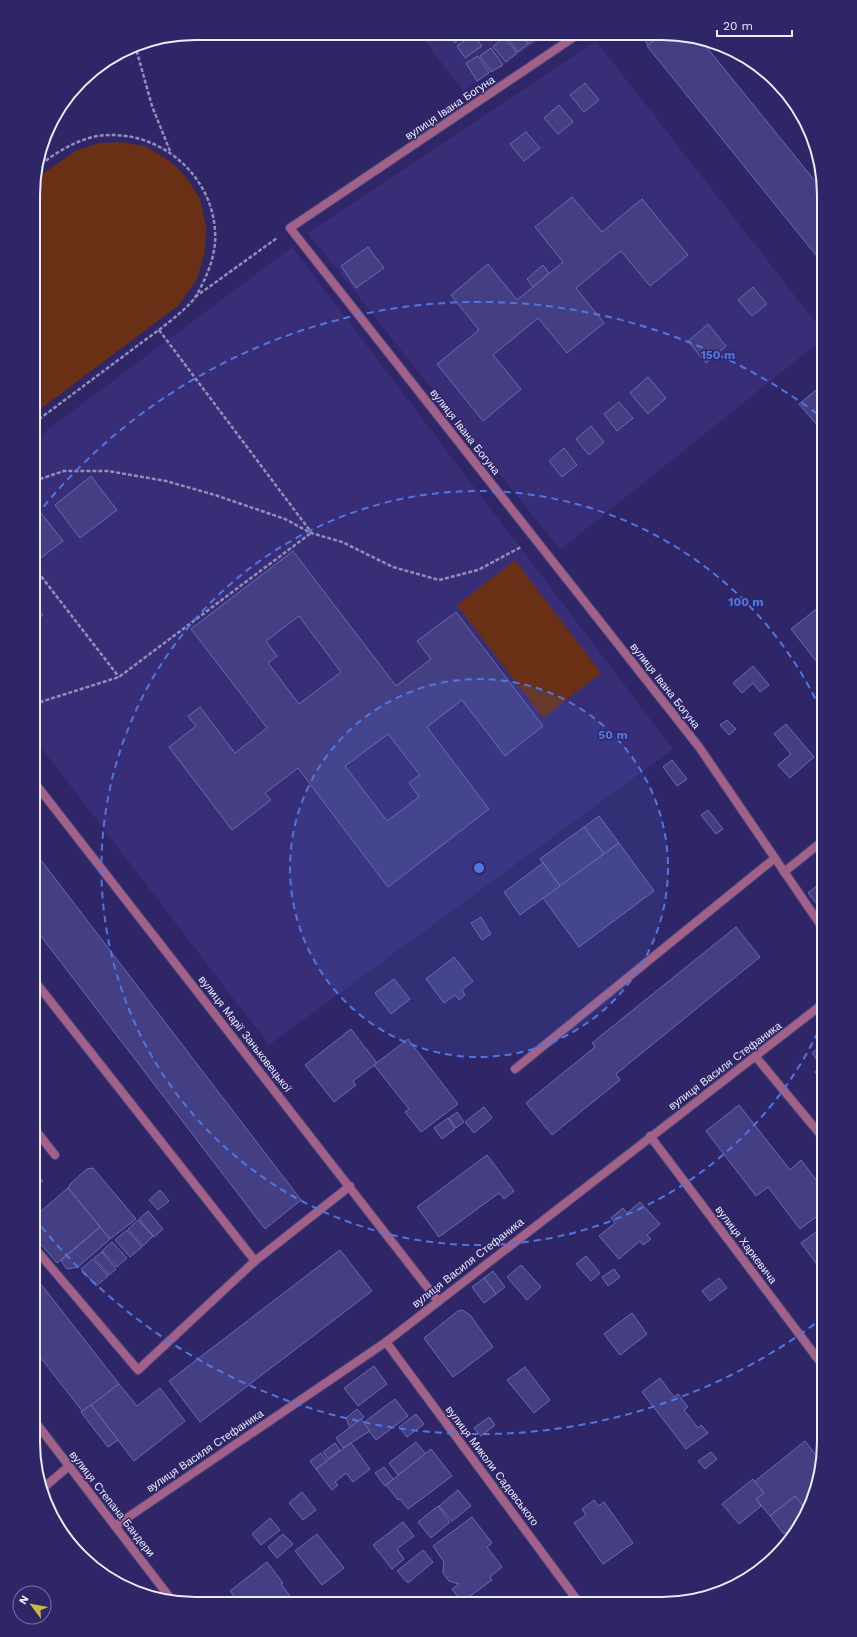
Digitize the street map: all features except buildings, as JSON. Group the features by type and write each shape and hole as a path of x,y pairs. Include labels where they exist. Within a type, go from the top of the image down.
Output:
{"street":[{"name":"вулиця Івана Богуна","path":"570,40 290,228 699,747 817,920"},
{"name":"вулиця Марії Заньковецької","path":"40,790 438,1301"},
{"path":"784,872 817,846"},
{"path":"515,1070 775,858"},
{"path":"40,987 255,1261"},
{"name":"вулиця Василя Стефаника","path":"115,1526 386,1342 650,1136 817,1008"},
{"path":"756,1056 817,1130"},
{"path":"40,1136 55,1155"},
{"name":"вулиця Харкевича","path":"650,1136 817,1358"},
{"path":"40,1254 138,1370 255,1261 350,1186"},
{"name":"вулиця Миколи Садовського","path":"386,1342 575,1597"},
{"name":"вулиця Степана Бандери","path":"40,1428 167,1594"},
{"path":"46,1486 69,1466"}],"path":[{"path":"137,52 152,106 170,152"},
{"path":"44,162 51,156 79,141 110,135 141,138 170,152 193,173 209,200 215,231 211,266 195,298"},
{"path":"40,418 159,330 195,298 290,228"},
{"path":"159,330 311,533"},
{"path":"40,479 64,471 108,471 166,481 215,495 285,519 311,533 342,542 393,567 439,580 478,570 536,539"},
{"path":"40,702 119,677 311,533"},
{"path":"40,575 119,677"}],"shaded area":[{"path":"425,40 540,40 463,91"},
{"path":"596,41 817,324 817,344 560,550 308,233"},
{"path":"119,142 145,146 171,162 186,177 200,199 206,226 205,252 197,279 179,305 40,409 41,175 75,151 99,143"},
{"path":"292,247 673,749 269,1045 40,746 40,436"},
{"path":"515,560 601,673 543,718 457,605"}]}
